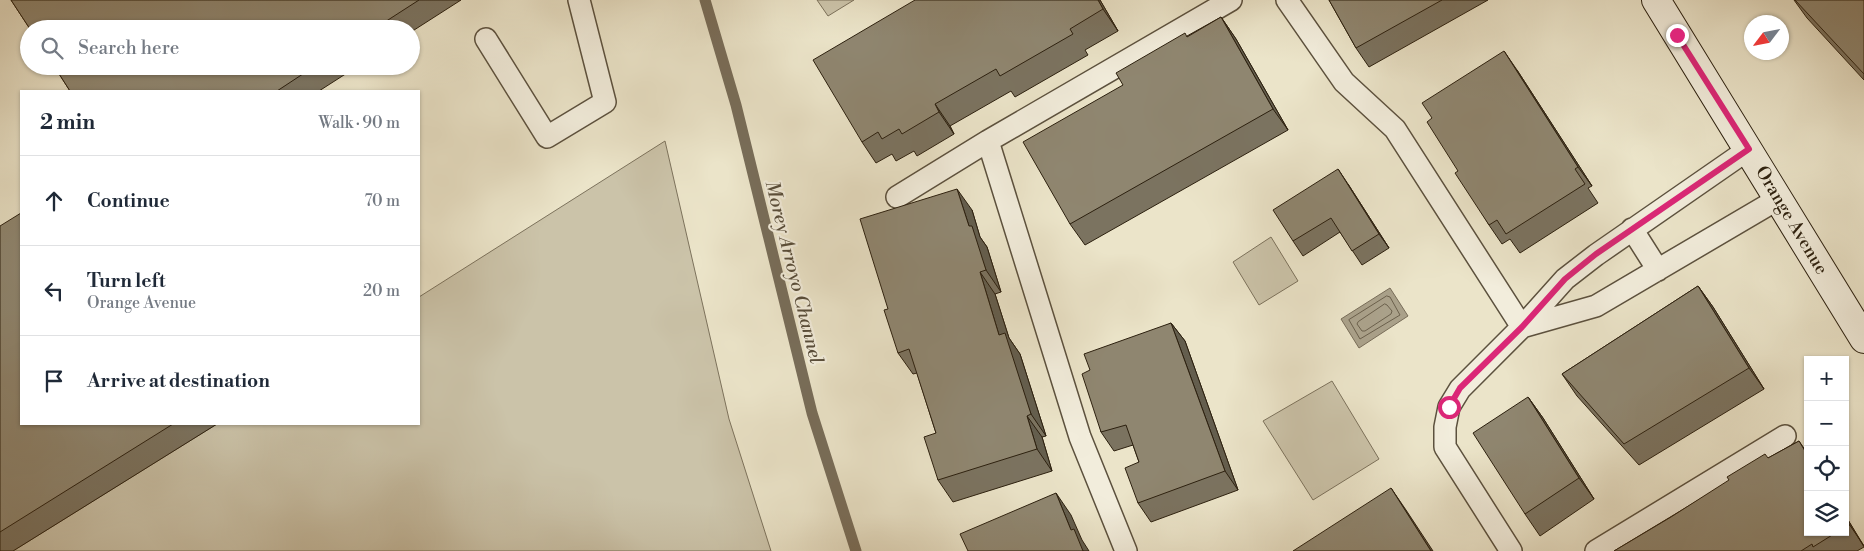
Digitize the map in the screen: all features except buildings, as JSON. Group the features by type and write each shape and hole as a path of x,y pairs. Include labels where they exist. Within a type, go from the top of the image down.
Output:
{"street":[{"name":"Orange Avenue","path":"1656,0 1864,339"}],"lane":[{"path":"486,39 548,138 605,102 579,0"},
{"path":"897,197 988,141 1231,0"},
{"path":"1287,0 1344,82 1395,129 1522,327"},
{"path":"988,141 1080,437 1126,551"},
{"path":"1510,551 1445,447 1445,427 1449,407 1460,388 1522,327 1565,279 1596,254 1749,149"},
{"path":"1522,327 1596,306 1778,199"},
{"path":"1632,229 1658,270"},
{"path":"1596,551 1785,436"}],"shaded area":[{"path":"817,0 854,0 828,16"},
{"path":"665,141 729,419 771,551 13,551 215,425 420,425 420,296"},
{"path":"1271,237 1298,281 1259,305 1233,262"},
{"path":"1332,381 1379,459 1313,500 1263,421"}],"water":[{"path":"1390,288 1408,316 1359,348 1341,319"}],"waterway":[{"name":"Morey Arroyo Channel","path":"705,0 736,105 812,413 856,551"}],"route":[{"path":"1449,407 1460,388 1522,327 1565,279 1596,254 1749,149 1677,35"}]}
